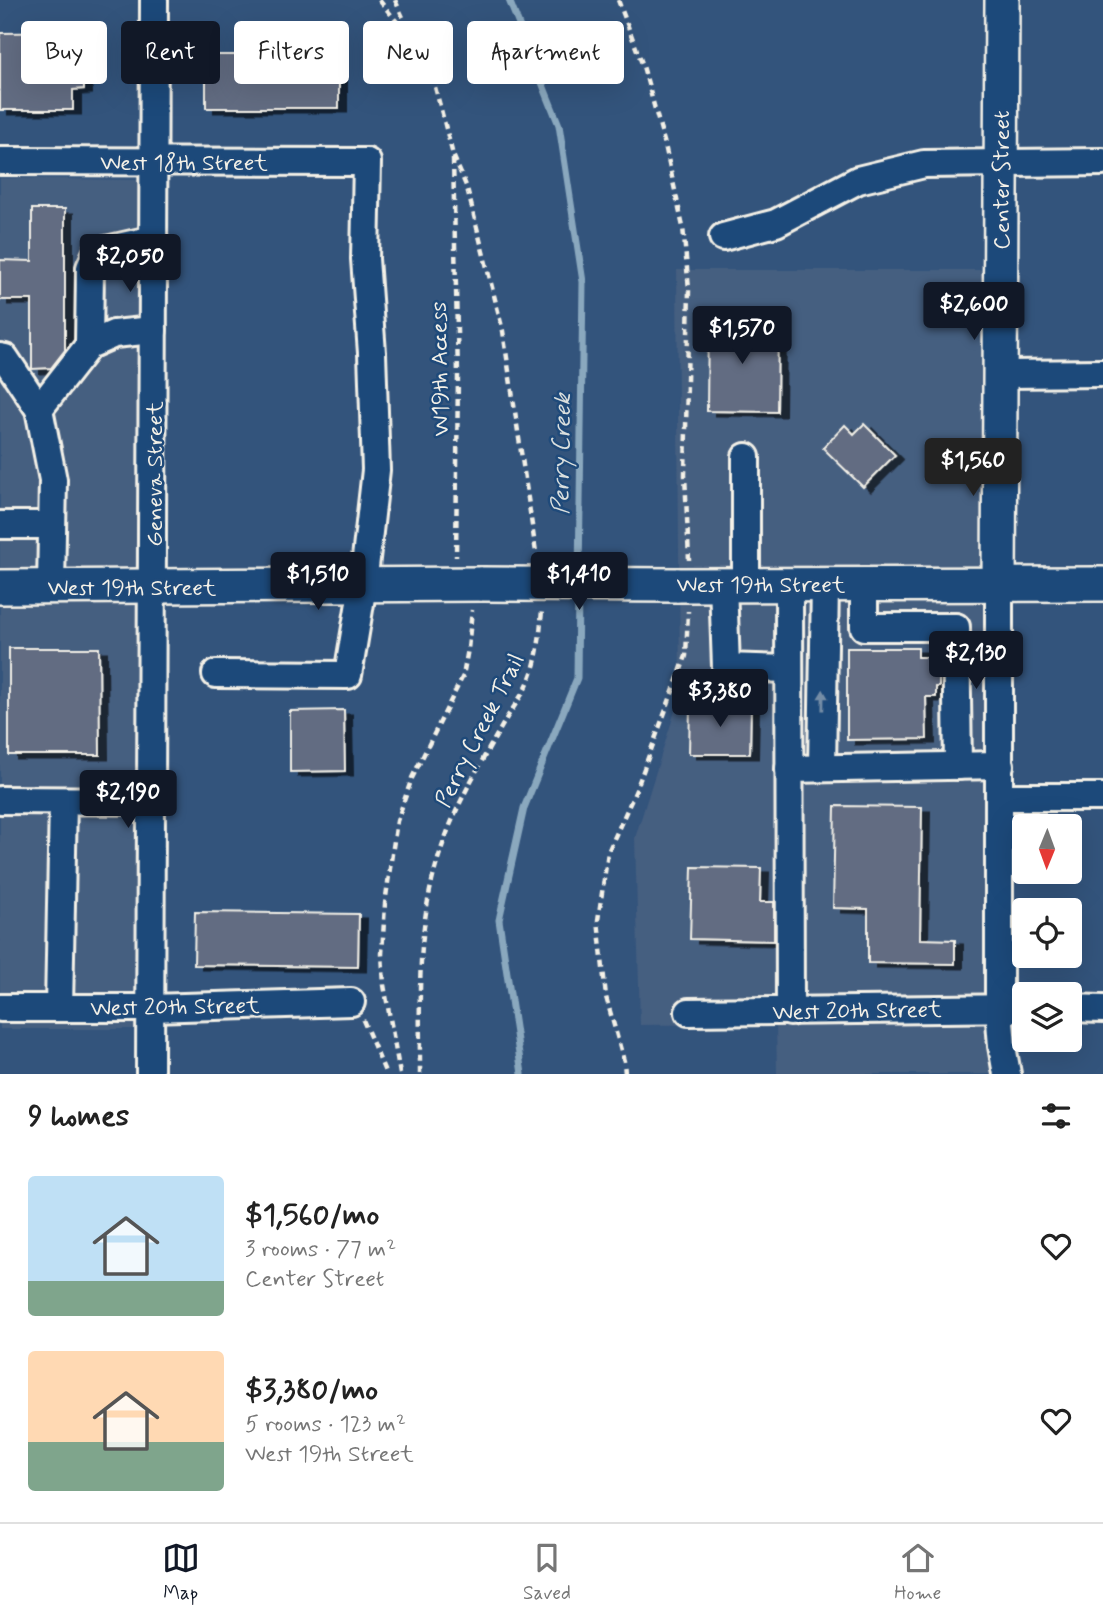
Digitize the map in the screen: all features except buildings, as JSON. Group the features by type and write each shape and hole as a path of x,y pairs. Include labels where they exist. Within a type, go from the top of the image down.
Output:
{"main road":[{"name":"Center Street","path":"999,585 1002,0"},
{"name":"West 19th Street","path":"0,587 1103,584"}],"street":[{"name":"Geneva Street","path":"150,1074 154,587 154,0"},
{"name":"West 18th Street","path":"0,161 367,162 365,259 376,470 363,585"},
{"path":"723,237 776,223 858,180 925,164 1103,162"},
{"path":"89,345 90,268 97,252 154,239"},
{"path":"38,409 89,345 114,334 153,330"},
{"path":"0,357 5,358 38,409 53,480 51,587"},
{"path":"1001,374 1103,373"},
{"path":"746,457 726,667 789,669"},
{"path":"0,525 52,526"},
{"path":"789,584 790,1012"},
{"path":"822,768 825,584"},
{"path":"864,584 864,627 956,626 958,766"},
{"path":"216,674 348,675 363,585"},
{"name":"Center Street","path":"999,585 1000,797 1011,1008 1002,1046 1007,1074"},
{"path":"789,631 824,632"},
{"path":"789,769 1000,765"},
{"path":"1000,797 1103,797"},
{"path":"0,800 152,801"},
{"path":"60,1008 63,801"},
{"name":"West 20th Street","path":"0,1008 151,1008 351,1002"},
{"name":"West 20th Street","path":"690,1012 1011,1008"},
{"path":"1082,1009 1103,1009"}],"path":[{"path":"379,0 396,21"},
{"path":"395,0 405,21"},
{"path":"618,0 643,66 664,145 683,227 689,289 682,585 687,656 636,790 608,852 598,920 606,997 624,1061 625,1074"},
{"path":"434,84 453,155 467,188 503,331 538,569"},
{"name":"W19th Access","path":"400,1074 384,985 383,964 385,904 397,821 412,778 463,676 468,649 469,584 458,374 453,155"},
{"name":"Perry Creek Trail","path":"420,1074 419,963 433,870 452,820 530,679 538,653 542,608"},
{"path":"351,1002 366,1025 386,1074"}],"shaded area":[{"path":"0,178 142,180 135,1029 0,1029"},
{"path":"677,270 1018,270 1009,598 988,1023 992,1074 777,1074 776,1024 640,1025 635,838 680,695"}],"waterway":[{"name":"Perry Creek","path":"509,0 559,125 583,282 579,577"},
{"name":"Perry Creek","path":"522,1074 499,920 524,808 577,678 578,593"}]}
